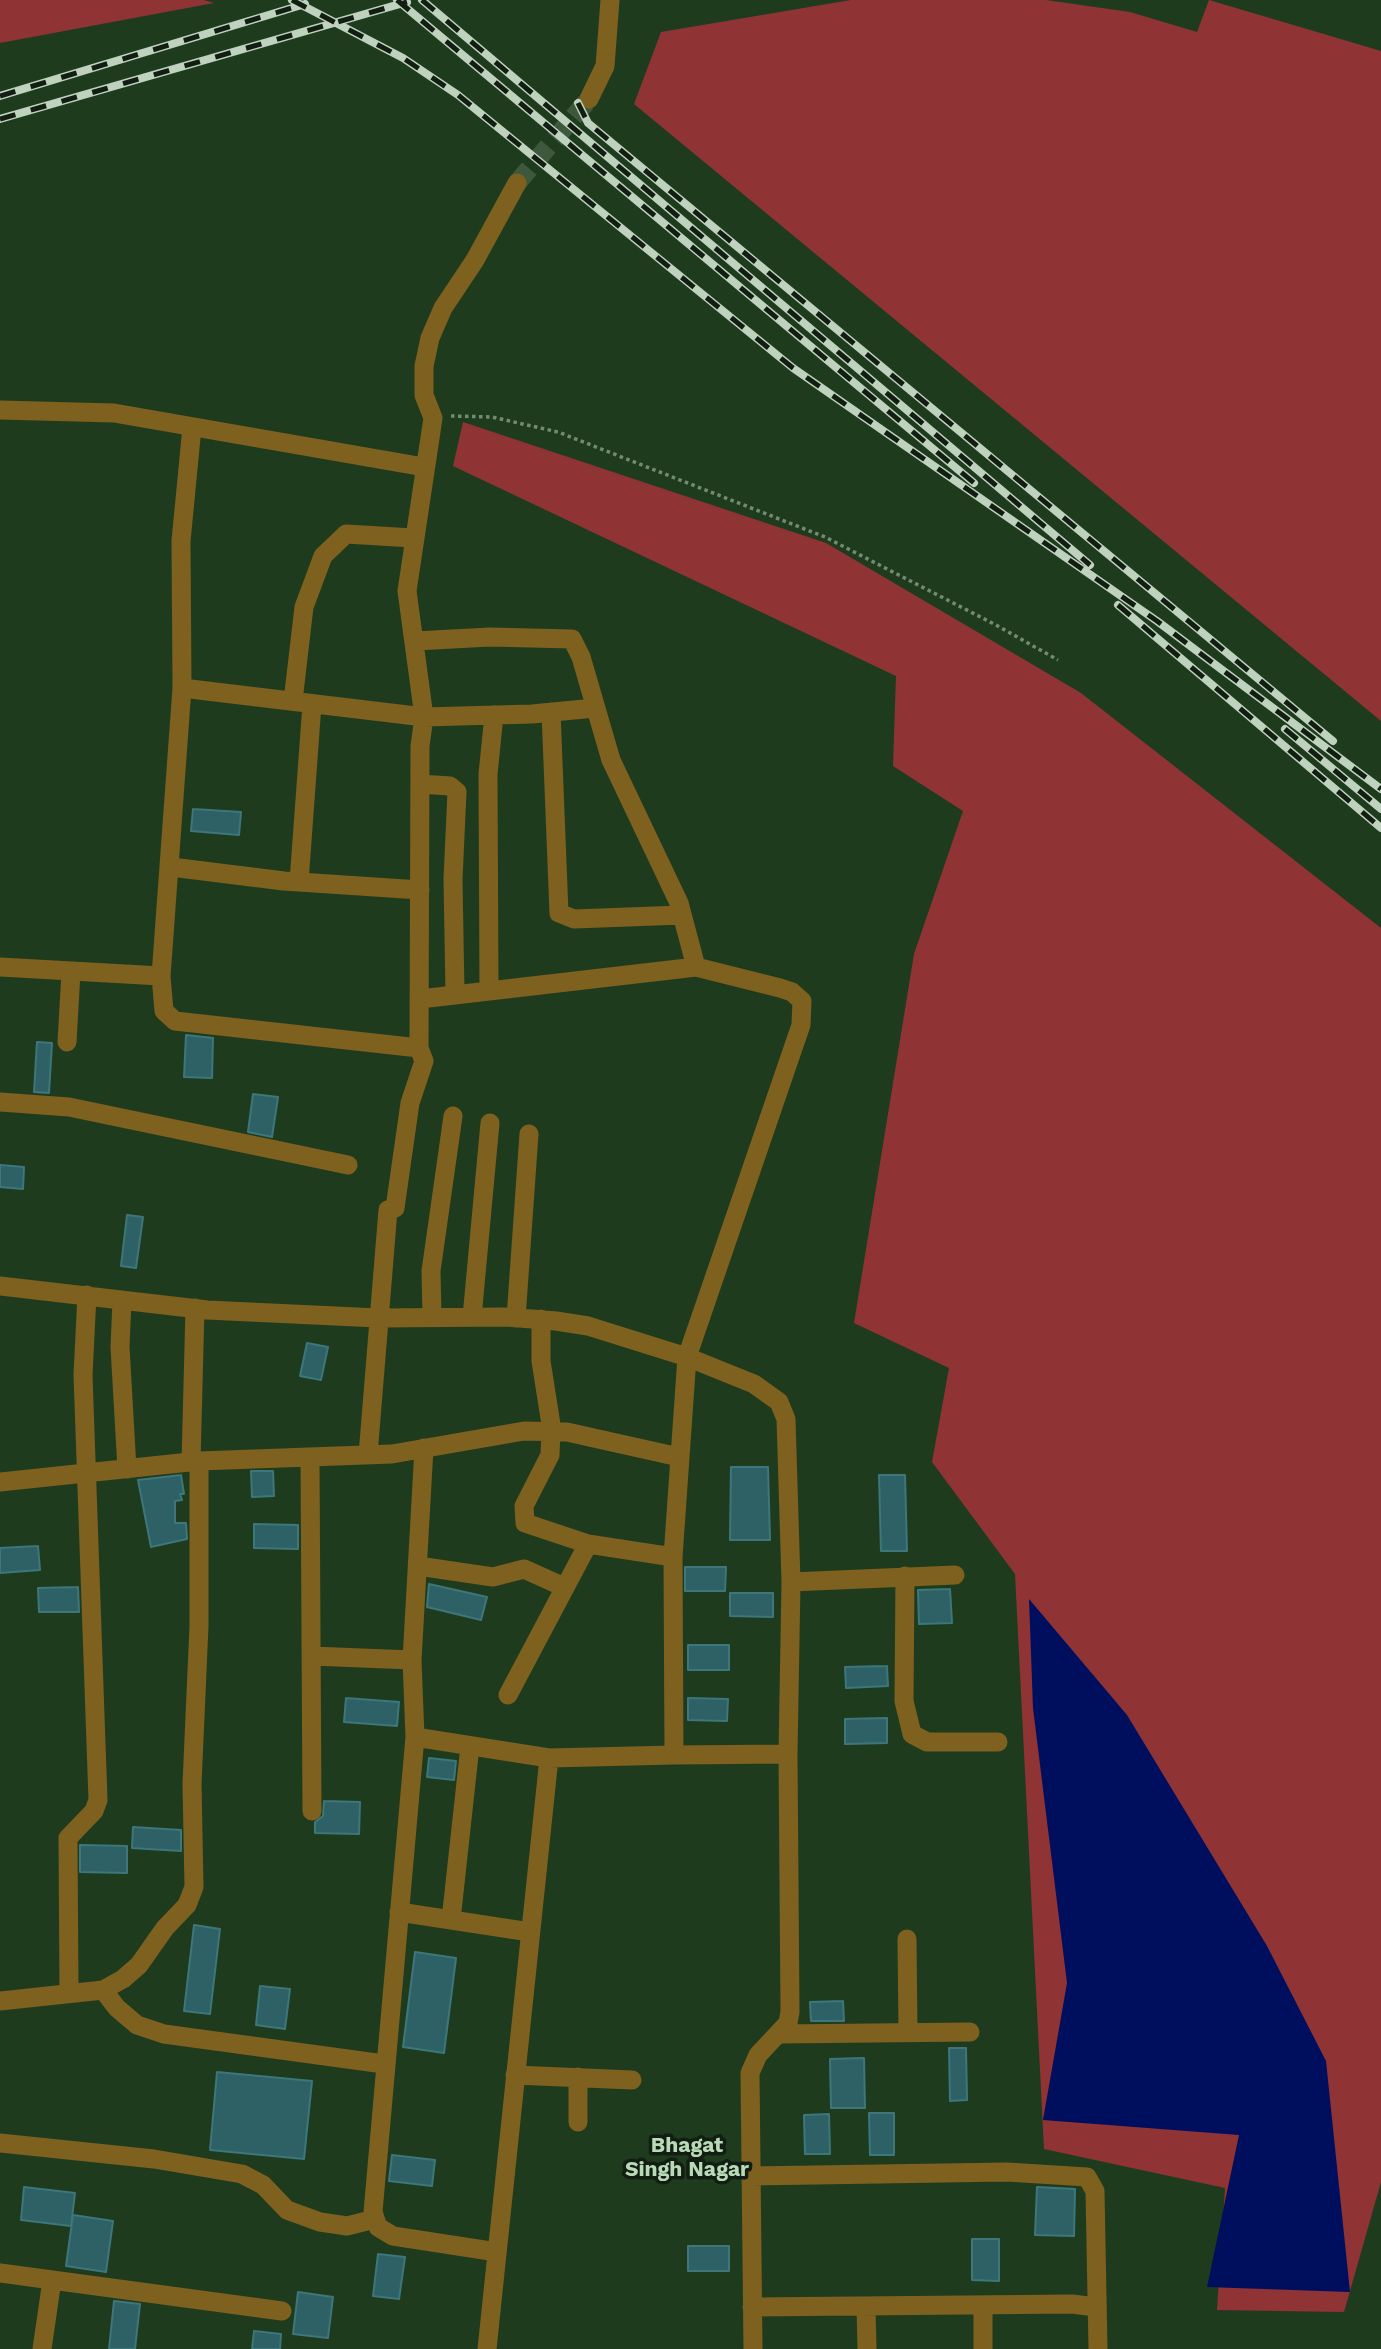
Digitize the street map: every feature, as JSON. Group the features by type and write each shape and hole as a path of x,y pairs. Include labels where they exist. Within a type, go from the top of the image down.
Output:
{"street":[{"path":"589,99 606,66 610,0"},
{"path":"368,1455 388,1210 395,1208 410,1103 424,1060 419,1048 420,784 424,717 407,591 433,418 422,384 430,338 443,307 475,260 517,183"},
{"path":"0,410 114,413 424,467"},
{"path":"192,427 181,541 182,688 172,867 161,976 164,1011 175,1021 419,1048"},
{"path":"299,882 304,607 323,556 346,534 413,538"},
{"path":"415,641 489,637 572,639 581,657 611,760 682,915 696,967"},
{"path":"182,688 424,717 595,708"},
{"path":"551,712 559,913 574,919 682,915"},
{"path":"489,991 488,774 494,715"},
{"path":"420,784 450,786 457,792 453,879 455,994"},
{"path":"172,867 299,882 420,890"},
{"path":"0,967 161,976"},
{"path":"420,999 696,967 739,976 792,992 802,1001 803,1010 687,1357 673,1557 674,1755"},
{"path":"68,1042 71,972"},
{"path":"0,1102 69,1107 348,1165"},
{"path":"432,1317 431,1271 453,1116"},
{"path":"472,1317 490,1124"},
{"path":"516,1318 528,1134"},
{"path":"0,1296 0,1286 195,1308 378,1318 541,1319 588,1326 687,1357 754,1384 779,1402 789,1432 790,2012 788,2023 758,2055 750,2073 753,2349"},
{"path":"69,1993 68,1838 94,1811 98,1800 83,1375 87,1295"},
{"path":"122,1300 120,1347 127,1469"},
{"path":"0,2001 103,1990 123,1979 138,1965 187,1905 194,1887 192,1784 199,1626 195,1308"},
{"path":"541,1319 541,1361 552,1431 551,1447 547,1468 524,1506 522,1518 528,1526 537,1530 588,1544 673,1557"},
{"path":"0,1482 195,1462 368,1455 424,1448 482,1436 552,1431 679,1457"},
{"path":"424,1448 412,1660 415,1737 373,2212 384,2233 393,2236 497,2252"},
{"path":"310,1458 312,1811"},
{"path":"508,1695 588,1544"},
{"path":"418,1566 493,1577 524,1569 564,1587"},
{"path":"791,1582 955,1575"},
{"path":"905,1576 904,1701 912,1734 927,1742 998,1742"},
{"path":"311,1656 412,1660"},
{"path":"415,1737 549,1758 788,1754"},
{"path":"450,1920 470,1746"},
{"path":"487,2349 549,1758"},
{"path":"399,1912 530,1932"},
{"path":"907,1939 908,2032"},
{"path":"103,1990 117,2008 137,2025 164,2034 384,2064"},
{"path":"778,2034 970,2032"},
{"path":"515,2075 632,2080"},
{"path":"578,2077 578,2122"},
{"path":"0,2143 154,2159 242,2174 263,2185 288,2210 320,2222 347,2226 375,2219"},
{"path":"751,2176 1007,2172 1087,2177 1095,2191 1098,2349"},
{"path":"0,2273 282,2311"},
{"path":"42,2349 52,2280"},
{"path":"752,2307 1072,2304 1096,2307"},
{"path":"983,2305 983,2349"},
{"path":"866,2307 867,2349"}],"path":[{"path":"433,418 457,415 492,417 558,432 825,537 1058,660"}],"shaded area":[{"path":"0,0 204,0 214,3 0,43"},
{"path":"851,0 1046,0 1130,12 1197,32 1209,0 1381,51 1381,721 634,104 661,32"},
{"path":"463,422 826,543 1081,693 1381,928 1381,2182 1344,2312 1217,2310 1225,2188 1044,2149 1015,1574 932,1462 949,1368 854,1323 914,954 963,811 893,766 896,676 453,466"},
{"path":"1029,1599 1127,1715 1267,1946 1326,2061 1350,2292 1207,2287 1239,2135 1043,2120 1067,1983 1033,1708"}],"building":[{"path":"193,809 241,812 239,835 191,831"},
{"path":"186,1035 213,1038 212,1078 184,1077"},
{"path":"37,1042 52,1043 49,1093 34,1092"},
{"path":"253,1094 278,1097 272,1137 248,1132"},
{"path":"0,1165 24,1167 23,1189 0,1187"},
{"path":"127,1215 143,1217 136,1268 121,1266"},
{"path":"307,1343 328,1347 321,1380 300,1376"},
{"path":"731,1467 768,1467 770,1540 730,1540"},
{"path":"251,1471 273,1471 274,1496 252,1497"},
{"path":"181,1475 184,1494 180,1494 182,1500 175,1501 175,1523 186,1523 187,1539 151,1547 138,1480"},
{"path":"879,1475 905,1475 907,1551 881,1551"},
{"path":"254,1524 298,1525 298,1549 254,1548"},
{"path":"38,1546 40,1570 0,1573 0,1548"},
{"path":"685,1567 726,1567 725,1591 685,1591"},
{"path":"429,1584 487,1597 481,1620 427,1607"},
{"path":"78,1587 79,1612 39,1612 38,1588"},
{"path":"950,1589 952,1623 919,1624 918,1590"},
{"path":"730,1593 773,1593 773,1617 730,1616"},
{"path":"688,1645 729,1645 729,1670 688,1670"},
{"path":"887,1666 888,1686 846,1688 845,1667"},
{"path":"346,1698 399,1702 397,1726 344,1722"},
{"path":"688,1698 728,1699 727,1721 688,1720"},
{"path":"887,1718 887,1743 845,1744 845,1719"},
{"path":"429,1758 456,1761 454,1780 427,1777"},
{"path":"324,1801 360,1802 359,1834 315,1833 315,1822 323,1816"},
{"path":"133,1827 181,1830 181,1851 132,1848"},
{"path":"80,1845 127,1846 127,1873 80,1872"},
{"path":"194,1925 220,1929 210,2014 184,2011"},
{"path":"415,1952 456,1958 444,2053 403,2047"},
{"path":"260,1986 290,1989 285,2029 256,2025"},
{"path":"843,2001 844,2021 811,2021 810,2002"},
{"path":"949,2048 966,2048 967,2100 950,2101"},
{"path":"864,2058 865,2108 831,2108 830,2059"},
{"path":"217,2072 312,2081 304,2159 210,2150"},
{"path":"869,2113 894,2113 894,2155 870,2155"},
{"path":"829,2114 830,2154 805,2154 804,2115"},
{"path":"392,2155 435,2160 432,2186 389,2181"},
{"path":"24,2187 75,2193 71,2226 21,2220"},
{"path":"1037,2187 1075,2189 1074,2236 1035,2235"},
{"path":"73,2215 113,2221 106,2272 66,2266"},
{"path":"972,2239 999,2239 999,2281 972,2280"},
{"path":"688,2246 729,2246 729,2271 688,2271"},
{"path":"378,2254 405,2257 399,2299 373,2296"},
{"path":"298,2292 333,2297 328,2338 293,2334"},
{"path":"114,2301 140,2304 135,2349 109,2349"},
{"path":"254,2331 281,2334 280,2349 252,2349"}],"tunnel":[{"path":"517,183 589,99"}],"railway":[{"path":"292,0 403,58 458,95 793,368 1157,621 1381,789"},
{"path":"397,0 974,483"},
{"path":"422,0 1090,565"},
{"path":"0,119 407,2"},
{"path":"0,96 305,4"},
{"path":"578,103 588,123 1333,741"},
{"path":"1118,605 1381,828"},
{"path":"1285,729 1381,809"}],"district":[{"name":"Bhagat Singh Nagar","path":"687,2158"}]}
